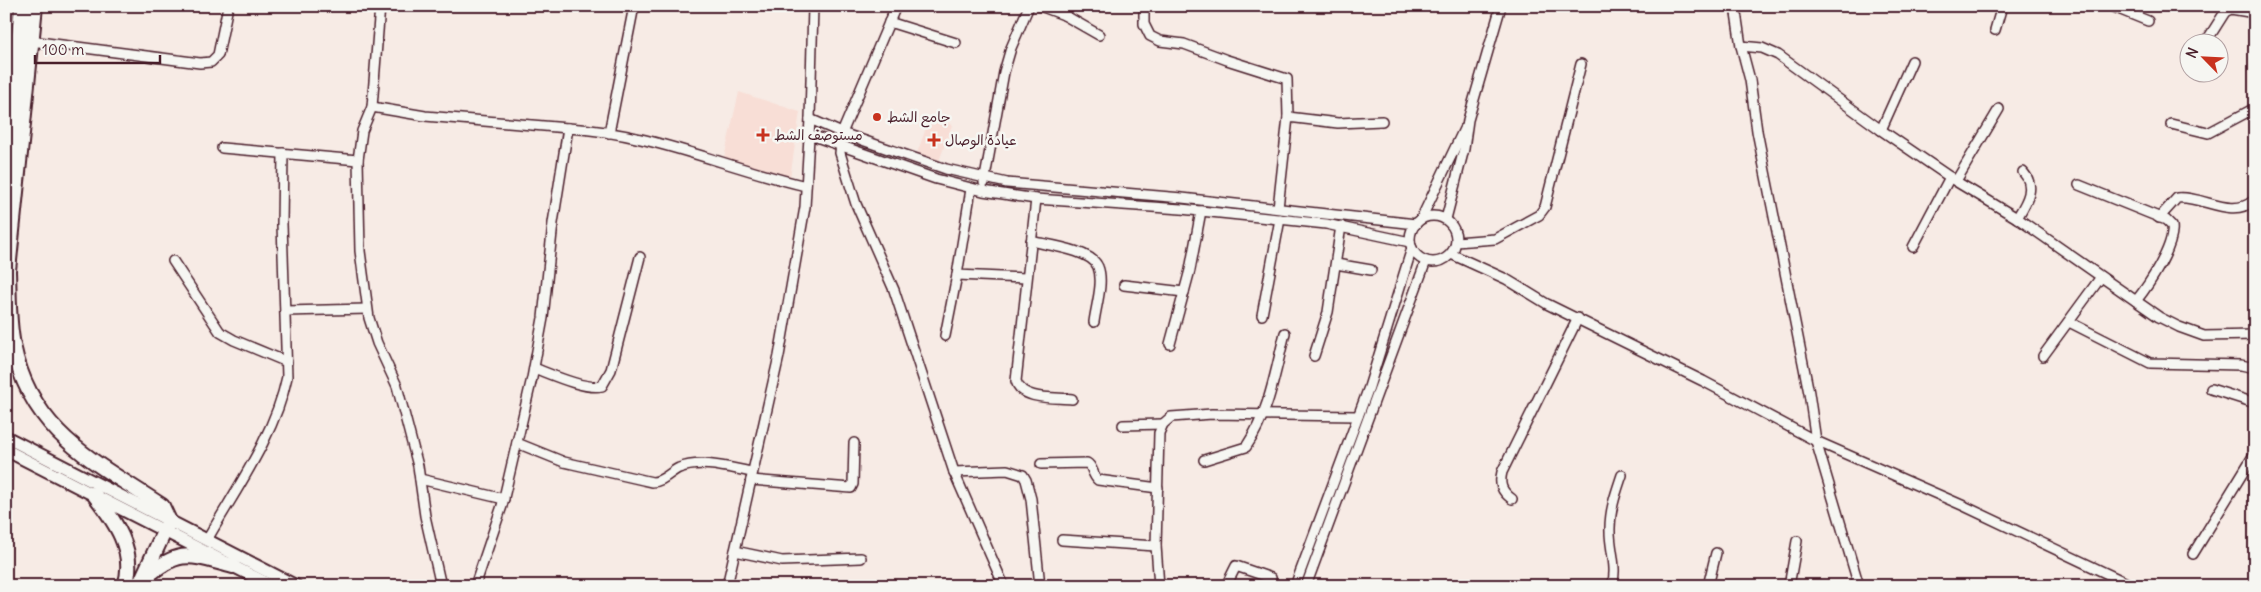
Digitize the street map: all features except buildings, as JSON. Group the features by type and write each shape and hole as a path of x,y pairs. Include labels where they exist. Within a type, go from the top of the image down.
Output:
{"highway":[{"path":"6,159 22,6"},
{"path":"35,6 7,279 13,344 22,375 41,410 57,432 77,450 110,474 162,506 166,526 140,584"},
{"path":"94,494 113,520 123,539 129,569 125,586"},
{"path":"140,584 158,567 183,555 233,566"}],"main road":[{"path":"6,437 166,526 233,566 272,586"},
{"path":"6,450 94,494 166,526 207,540 296,586"}],"street":[{"path":"31,41 200,63 211,62 218,55 228,6"},
{"path":"380,6 372,107 362,131 358,160 360,251 367,309 377,343 397,386 420,479 425,516 441,586"},
{"path":"609,133 634,6"},
{"path":"727,586 779,356 805,208 810,119 812,6"},
{"path":"896,6 842,133 839,146 856,204 894,290 954,472 1004,586"},
{"path":"983,191 1004,72 1011,48 1029,6"},
{"path":"1040,6 1066,10 1099,35"},
{"path":"1144,6 1144,24 1150,36 1160,41 1184,44 1226,60 1288,79 1288,117 1278,208"},
{"path":"1446,219 1464,148 1468,120 1501,6"},
{"path":"1735,6 1741,46 1750,80 1758,131 1809,393 1816,441 1859,586"},
{"path":"1995,30 2002,6"},
{"path":"2110,6 2148,21"},
{"path":"2212,32 2225,12 2231,8 2255,13"},
{"path":"889,22 956,43"},
{"path":"1741,46 1762,48 1778,55 1881,130 1953,179 2018,218 2136,301 2179,327 2204,336 2255,336"},
{"path":"1881,130 1912,61"},
{"path":"1456,242 1495,239 1539,215 1545,207 1581,64"},
{"path":"372,107 425,116 588,129 657,143 806,186"},
{"path":"2171,124 2208,133 2255,108"},
{"path":"1913,247 1953,179 1999,109"},
{"path":"1288,117 1338,123 1382,121"},
{"path":"810,119 842,133 946,170 985,179 1038,186 1418,221 1433,216 1446,219 1454,229 1456,242 1451,254 1440,261 1426,261 1416,254 1411,245 1410,236 1418,221 1468,120"},
{"path":"475,586 504,498 534,368 543,318 553,223 568,128"},
{"path":"808,134 971,189 1036,199 1201,211 1341,226 1411,245"},
{"path":"222,148 358,160"},
{"path":"888,162 891,150"},
{"path":"207,540 270,426 285,387 287,362 282,224 283,153"},
{"path":"2018,218 2031,188 2030,180 2023,172"},
{"path":"2079,185 2159,218 2172,226 2171,239 2148,286 2136,301"},
{"path":"945,336 971,189"},
{"path":"2159,218 2177,198 2198,199 2228,207 2242,207 2253,201"},
{"path":"1036,199 1016,381 1018,388 1030,394 1072,399"},
{"path":"1170,344 1184,292 1201,211"},
{"path":"1262,315 1280,219"},
{"path":"1314,356 1328,312 1341,226"},
{"path":"1031,241 1082,253 1095,262 1099,268 1099,287 1094,322"},
{"path":"1295,586 1358,416 1411,245"},
{"path":"1451,254 1506,279 1522,290 1816,441 1964,506 2133,586"},
{"path":"534,368 585,385 602,386 611,370 640,257"},
{"path":"173,261 220,332 234,340 287,362"},
{"path":"1306,586 1426,261"},
{"path":"1336,264 1371,270"},
{"path":"957,275 1026,278"},
{"path":"2043,356 2102,277"},
{"path":"1124,285 1184,292"},
{"path":"286,311 367,309"},
{"path":"1512,499 1505,494 1500,486 1502,472 1578,318"},
{"path":"2069,322 2150,363 2241,365 2255,368"},
{"path":"1204,460 1246,447 1264,415 1285,334"},
{"path":"2211,389 2255,403"},
{"path":"1123,425 1162,424 1171,418 1212,414 1358,416"},
{"path":"1159,586 1156,546 1159,433 1162,424"},
{"path":"517,443 564,462 652,482 657,482 680,467 712,465 752,476 851,488 853,484 854,443"},
{"path":"2193,554 2255,453"},
{"path":"1041,464 1087,463 1091,466 1094,477 1098,480 1158,488"},
{"path":"954,472 1007,470 1023,475 1031,499 1040,586"},
{"path":"1612,586 1615,577 1610,510 1622,475"},
{"path":"420,479 504,498"},
{"path":"1062,540 1156,546"},
{"path":"1788,586 1797,541"},
{"path":"735,550 782,560 861,558"},
{"path":"1708,586 1716,553"},
{"path":"1226,586 1236,566 1270,578"}],"shaded area":[{"name":"مستوصف الشط","path":"739,92 800,112 790,178 724,158"},
{"name":"عيادة الوصال","path":"930,117 952,125 938,164 916,156"}],"place":[{"name":"جامع الشط","path":"877,117"},
{"name":"مستوصف الشط","path":"763,135"},
{"name":"عيادة الوصال","path":"934,140"}]}
